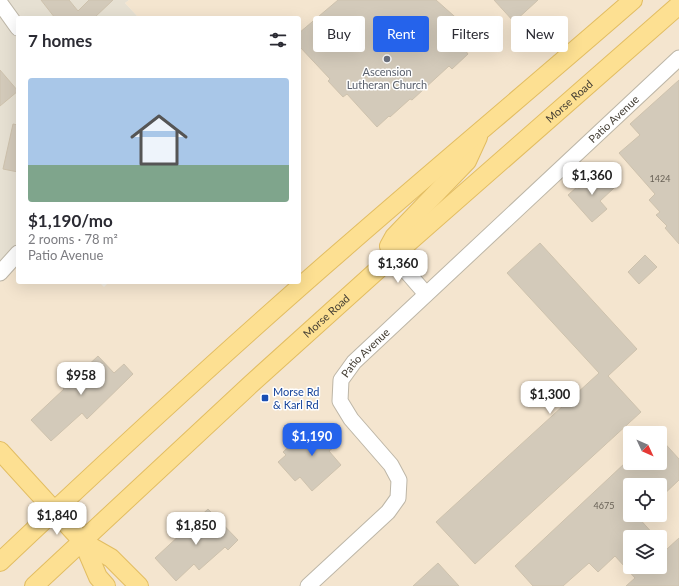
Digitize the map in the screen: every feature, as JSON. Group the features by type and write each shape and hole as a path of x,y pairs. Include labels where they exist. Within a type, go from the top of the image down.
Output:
{"main road":[{"path":"0,562 54,510 262,321 349,244 633,0"},
{"name":"Morse Road","path":"34,586 251,384 393,256 679,4"},
{"path":"393,256 389,246 394,237 467,161 481,131"},
{"path":"0,451 83,542 111,558 139,586"},
{"path":"83,542 98,577 106,586"}],"street":[{"path":"0,3 16,25"},
{"name":"Patio Avenue","path":"308,586 388,512 398,498 399,480 391,465 351,419 340,401 341,380 354,362 679,58"},
{"path":"0,273 16,255"},
{"path":"393,256 426,294"}],"shaded area":[{"path":"0,0 129,0 125,3 137,16 16,16 16,262 0,280"},
{"path":"129,0 679,0 679,586 0,586 0,280 16,262 16,284 101,284 104,287 107,284 301,284 301,16 137,16 125,3"}],"building":[{"path":"41,0 69,0 78,11 89,0 113,0 96,16 53,16"},
{"name":"Ascension Lutheran Church","path":"338,0 436,0 454,16 437,16 437,52 466,52 468,54 452,69 449,66 412,100 410,99 377,127 347,94 343,97 328,81 330,79 301,48 301,31 313,21 313,52 365,52 365,16 319,16"},
{"path":"494,0 538,0 521,16 511,16 511,19"},
{"path":"0,70 16,89 16,93 0,106"},
{"path":"679,80 679,244 665,228 667,226 656,215 660,212 649,200 655,194 619,153 640,135 630,124"},
{"path":"13,124 16,125 16,172 3,169"},
{"path":"600,171 614,188 600,201 607,209 592,222 568,195 577,187 579,189"},
{"path":"540,243 637,349 608,376 641,412 626,426 623,426 623,428 475,564 436,522 599,373 507,273"},
{"path":"645,255 657,267 639,284 628,272"},
{"path":"98,356 114,373 124,364 133,374 87,419 82,413 51,441 31,420 64,389 60,385 80,366 83,370"},
{"path":"329,423 340,435 330,444 334,447 329,451 341,465 312,491 300,477 295,481 278,462 286,455 283,452 299,437 302,440 316,427 320,432"},
{"path":"667,446 679,459 679,480 667,491 667,478 623,478 623,522 642,522 650,530 623,530 623,565 615,556 598,572 589,563 563,586 533,586 515,566 623,465 623,470 667,470"},
{"path":"208,509 238,540 228,550 225,547 199,570 194,564 176,581 155,558"},
{"path":"679,538 679,586 626,586 635,578 631,574 667,574 667,549"},
{"path":"438,563 459,586 413,586"}],"place":[{"name":"Ascension Lutheran Church","path":"387,59"},
{"name":"Morse Rd & Karl Rd","path":"265,398"}]}
